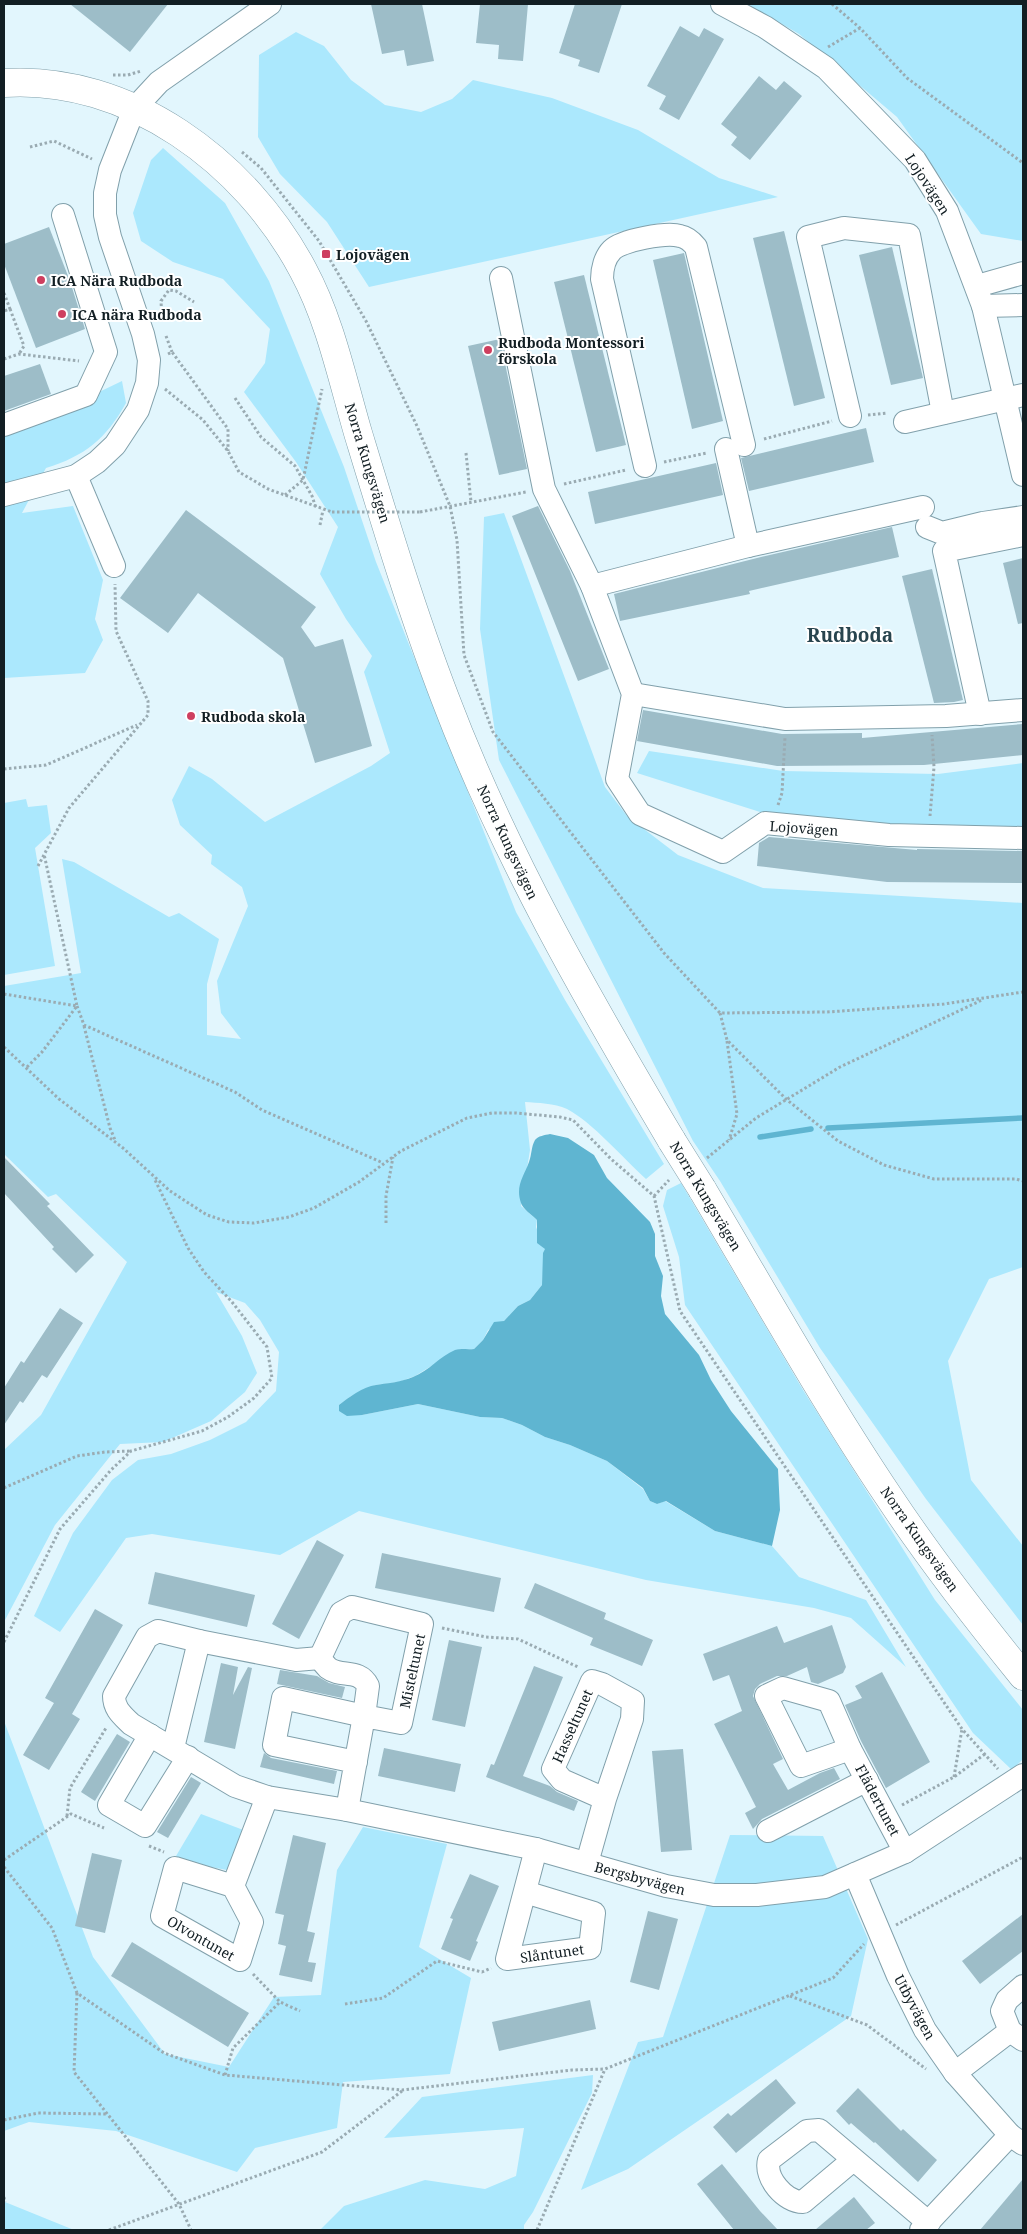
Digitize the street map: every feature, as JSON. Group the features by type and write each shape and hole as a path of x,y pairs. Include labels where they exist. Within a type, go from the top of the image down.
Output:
{"main road":[{"name":"Norra Kungsvägen","path":"4,83 28,82 64,86 93,93 166,124 229,173 262,209 303,270 331,340 386,522 444,698 480,784 541,912 672,1141 702,1188 839,1419 889,1497 930,1556 1023,1676"}],"street":[{"path":"4,495 76,476 97,462 115,445 138,410 147,383 149,360 143,334 110,237 105,215 105,193 110,170 134,109 159,82 270,4"},
{"name":"Lojovägen","path":"722,4 765,26 826,68 914,160 947,211 980,296 1014,397 1023,474"},
{"path":"4,425 86,396 106,352 62,215"},
{"path":"850,416 808,237 844,228 909,234 943,413"},
{"path":"645,466 602,279 606,259 610,251 620,244 670,234 682,236 696,247 735,447 748,546"},
{"path":"980,296 1023,274"},
{"path":"501,278 544,489 592,586 633,694 786,719 931,716 1023,710"},
{"path":"980,296 1023,305"},
{"path":"905,422 1014,397"},
{"path":"76,476 114,566"},
{"path":"592,586 748,546 925,517 942,533 1023,517"},
{"path":"980,714 944,551 1023,535"},
{"name":"Lojovägen","path":"633,694 617,779 640,814 723,852 765,823 889,835 1023,838"},
{"name":"Misteltunet","path":"320,1658 341,1613 352,1607 422,1624 401,1723 364,1716"},
{"path":"121,1714 114,1704 114,1696 148,1637 158,1632 296,1660 320,1658 329,1669 357,1675 368,1686 347,1810"},
{"path":"150,1735 109,1805 145,1826 181,1752 199,1641"},
{"name":"Hasseltunet","path":"586,1863 604,1799 632,1719 633,1701 602,1684 592,1682 553,1769 562,1780 604,1799"},
{"path":"356,1762 274,1745 283,1698 364,1716"},
{"name":"Bergsbyvägen","path":"121,1714 131,1724 181,1752 235,1786 267,1797 347,1810 536,1849 666,1886 714,1895 757,1895 825,1887 905,1852 1014,1776"},
{"name":"Flädertunet","path":"850,1749 905,1852"},
{"path":"768,1830 867,1780"},
{"path":"175,1868 233,1886 267,1797"},
{"name":"Slåntunet","path":"525,1892 594,1913 590,1948 507,1959 536,1849"},
{"name":"Olvontunet","path":"175,1868 162,1916 240,1960 252,1922 233,1886"},
{"name":"Utbyvägen","path":"855,1874 898,1976 925,2030 955,2073 1016,2140"},
{"path":"955,2073 1017,2036 1002,2011 1007,2000 1023,1986"},
{"path":"853,2160 925,2227 1016,2140"}],"path":[{"path":"832,4 860,28 907,78 1023,162"},
{"path":"811,57 860,28"},
{"path":"106,74 128,75 142,71 159,82"},
{"path":"30,147 54,141 110,170"},
{"path":"241,151 261,168 319,241 366,321 416,426 450,506 457,540 464,654 493,732 664,953 720,1012 727,1040 737,1114 728,1142"},
{"path":"194,302 176,291 169,290 161,301 161,319 172,352 228,429 228,451"},
{"path":"4,293 24,346 19,354"},
{"path":"4,311 10,309"},
{"path":"149,360 172,352"},
{"path":"4,359 19,354 100,365"},
{"path":"162,387 203,420 228,451 239,472 284,495 316,508 332,512 420,512"},
{"path":"284,495 303,480 322,389"},
{"path":"235,398 261,436 295,466 316,508"},
{"path":"466,453 471,502"},
{"path":"320,525 323,510"},
{"path":"38,866 69,808 148,715 148,701 116,630 114,566"},
{"path":"928,836 934,767 931,716"},
{"path":"765,823 776,808 782,793 786,719"},
{"path":"4,769 46,764 140,724"},
{"path":"44,853 77,1006 84,1025 110,1128 116,1143"},
{"path":"720,1012 827,1012 944,1004 1023,992"},
{"path":"4,994 77,1006"},
{"path":"705,1160 756,1118 840,1067 987,998"},
{"path":"27,1068 42,1052 77,1006"},
{"path":"84,1025 235,1092 262,1110 384,1163"},
{"path":"727,1040 786,1100 838,1141 884,1165 934,1179 1016,1179 1023,1181"},
{"path":"4,1047 59,1099 116,1143 170,1191 207,1215 229,1222 254,1223 289,1217 314,1208 359,1182 401,1151 467,1118 492,1113 560,1117 573,1120 611,1159 654,1196 680,1311 962,1729 985,1754 1014,1776"},
{"path":"386,1223 386,1196 393,1157"},
{"path":"4,1488 77,1456 131,1451 202,1431 228,1417 254,1398 272,1378 267,1347 232,1302 204,1272 184,1240 152,1175"},
{"path":"654,1196 670,1179"},
{"path":"4,1642 60,1529 111,1470 131,1451"},
{"path":"422,1624 486,1637 518,1639 580,1668 592,1682"},
{"path":"67,1817 70,1788 80,1768 109,1722 121,1714"},
{"path":"954,1777 962,1729"},
{"path":"885,1814 954,1777 985,1754"},
{"path":"4,1860 71,1814 113,1831"},
{"path":"145,1844 166,1853 175,1868"},
{"path":"891,1927 1023,1857"},
{"path":"4,1867 52,1928 78,1993 74,2072 178,2204 191,2230"},
{"path":"78,1993 164,2053 225,2076 402,2090 572,2070 606,2069 832,1978 867,1941"},
{"path":"346,2004 383,1998 438,1962 482,1972 507,1959"},
{"path":"240,1960 280,2002 300,2011"},
{"path":"789,1996 867,2025 944,2080 955,2073"},
{"path":"225,2076 233,2048 280,2002"},
{"path":"537,2230 606,2069"},
{"path":"109,2230 322,2152 402,2090"},
{"path":"4,2120 38,2113 108,2114"},
{"path":"4,2197 5,2202"}],"shaded area":[{"path":"748,4 1023,4 1023,241 981,234 897,117 799,34"},
{"path":"296,32 324,46 351,80 385,105 421,112 452,99 473,80 552,98 638,130 719,178 778,197 369,287 327,222 280,174 258,137 259,55"},
{"path":"163,148 225,203 269,281 344,467 376,562 516,912 565,1000 664,1164 646,1179 577,1115 557,1106 525,1102 530,1150 521,1206 537,1220 536,1227 545,1249 542,1285 530,1300 518,1306 504,1321 488,1330 483,1340 474,1349 459,1349 415,1376 399,1382 376,1385 351,1396 339,1405 339,1411 362,1415 418,1404 480,1417 502,1418 607,1461 643,1489 650,1501 657,1504 665,1501 715,1531 772,1546 799,1577 866,1600 906,1667 851,1618 814,1608 646,1580 359,1511 280,1555 152,1534 126,1538 60,1632 34,1616 73,1533 112,1480 138,1460 171,1454 210,1440 246,1422 276,1391 279,1352 260,1320 245,1303 216,1292 242,1336 257,1373 245,1392 211,1421 163,1442 120,1444 55,1525 4,1622 4,1450 41,1415 127,1262 56,1194 48,1197 4,1154 4,986 81,973 62,859 74,862 169,917 179,913 219,939 207,984 207,1035 241,1039 221,1013 217,981 248,906 242,887 211,864 212,855 180,825 172,800 189,766 212,779 265,822 371,766 390,753 364,672 372,656 346,619 320,574 338,527 296,462 244,392 265,363 270,329 223,279 173,262 141,241 133,213 151,160"},
{"path":"122,381 126,403 111,427 83,452 46,468 22,513 73,506 103,580 95,619 103,640 85,673 4,678 4,433 70,406"},
{"path":"504,513 605,787 627,816 678,855 763,888 1023,903 1023,1267 989,1279 948,1361 971,1480 1023,1546 1023,1625 926,1499 820,1348 720,1181 693,1141 499,760 480,629 484,517"},
{"path":"649,751 783,771 938,774 1023,763 1023,826 934,828 776,817 637,773"},
{"path":"26,799 28,807 47,805 51,833 35,848 55,966 4,975 4,803"},
{"path":"550,1134 568,1138 594,1155 607,1178 650,1222 655,1234 655,1256 663,1276 661,1296 665,1314 699,1355 711,1380 731,1411 778,1469 780,1510 772,1546 715,1531 666,1501 657,1504 650,1501 643,1488 607,1461 502,1418 480,1417 418,1404 362,1415 347,1416 339,1411 339,1405 361,1390 413,1377 455,1350 474,1349 483,1340 494,1322 504,1321 518,1306 530,1300 542,1285 543,1253 545,1249 537,1243 537,1220 522,1205 519,1191 535,1140"},
{"path":"681,1183 803,1390 935,1600 1023,1710 1023,1759 1012,1770 973,1733 685,1305 679,1257 663,1206 667,1190"},
{"path":"4,1721 93,1957 165,2054 229,2067 274,1997 321,1995 337,1870 363,1827 447,1844 419,1947 471,1978 450,2074 343,2082 337,2128 255,2148 237,2172 116,2131 29,2122 4,2131"},
{"path":"201,1814 246,1831 232,1871 185,1862 176,1856"},
{"path":"730,1835 823,1836 868,1939 851,2016 628,2169 581,2190 638,2042 663,2037"},
{"path":"593,2075 592,2093 533,2212 524,2225 524,2230 320,2230 344,2206 425,2180 485,2189 516,2176 524,2128 384,2138 422,2097"},
{"path":"5,2202 74,2230 4,2230"}],"building":[{"path":"70,4 168,4 130,52"},
{"path":"371,4 422,4 434,61 407,66 404,50 382,54"},
{"path":"480,4 528,4 523,61 498,59 499,45 476,43"},
{"path":"575,4 622,4 599,73 578,66 580,60 559,53"},
{"path":"680,26 699,37 704,28 724,39 679,120 659,109 666,96 647,86"},
{"path":"759,76 776,90 784,81 802,96 750,160 731,145 737,137 721,124"},
{"path":"49,227 70,281 85,329 36,348 4,264 4,244"},
{"path":"784,231 825,398 794,406 753,238"},
{"path":"892,247 923,378 891,385 859,255"},
{"path":"684,253 723,421 692,429 653,260"},
{"path":"584,275 626,445 596,452 554,282"},
{"path":"500,339 527,469 499,475 468,346"},
{"path":"40,364 51,394 4,411 4,376"},
{"path":"866,428 874,462 749,491 741,458"},
{"path":"716,463 723,495 595,524 588,492"},
{"path":"538,506 570,571 609,669 578,681 512,516"},
{"path":"186,510 316,607 301,627 315,647 343,639 372,746 315,763 283,658 198,593 168,633 120,598"},
{"path":"892,527 899,557 749,591 750,594 620,621 614,594 761,557"},
{"path":"1023,558 1023,623 1018,624 1003,563"},
{"path":"932,569 963,700 954,702 934,703 902,576"},
{"path":"643,710 782,734 862,733 862,738 1023,724 1023,755 924,765 777,766 637,741"},
{"path":"769,837 917,850 1023,851 1023,883 887,882 757,866 759,843"},
{"path":"4,1157 50,1204 47,1206 94,1255 76,1273 52,1249 54,1247 4,1193"},
{"path":"60,1308 83,1323 47,1378 42,1375 23,1403 20,1401 4,1425 4,1388 21,1361 24,1363"},
{"path":"317,1540 344,1555 299,1639 272,1624"},
{"path":"382,1553 501,1578 494,1612 375,1588"},
{"path":"155,1572 255,1595 247,1627 148,1604"},
{"path":"535,1583 606,1613 604,1619 653,1640 642,1666 590,1645 593,1638 524,1608"},
{"path":"95,1609 123,1625 72,1714 80,1719 49,1770 23,1755 54,1703 45,1698"},
{"path":"832,1625 846,1667 843,1673 818,1684 811,1682 807,1667 787,1676 777,1676 760,1684 755,1689 753,1696 783,1759 773,1764 788,1790 820,1773 834,1768 840,1779 762,1819 753,1829 745,1813 756,1807 714,1724 742,1711 729,1675 713,1681 703,1654 777,1626 784,1643"},
{"path":"449,1640 482,1647 465,1727 432,1720"},
{"path":"221,1663 238,1667 233,1695 248,1667 252,1668 235,1749 204,1742"},
{"path":"534,1666 563,1677 523,1776 550,1786 557,1792 578,1801 574,1811 486,1777 491,1764 494,1765"},
{"path":"280,1670 317,1676 329,1683 345,1687 342,1698 277,1684"},
{"path":"882,1672 930,1762 886,1788 861,1741 845,1705 862,1698 855,1686"},
{"path":"117,1734 130,1742 95,1801 81,1792"},
{"path":"384,1748 461,1764 455,1792 378,1776"},
{"path":"683,1749 692,1850 661,1852 652,1751"},
{"path":"264,1753 271,1758 337,1771 334,1784 260,1767"},
{"path":"191,1777 201,1783 168,1838 157,1832"},
{"path":"293,1835 326,1843 307,1931 315,1933 308,1962 316,1963 312,1982 279,1975 286,1946 278,1944 284,1915 275,1913"},
{"path":"92,1853 122,1860 105,1933 75,1926"},
{"path":"470,1874 499,1886 476,1941 478,1942 470,1961 441,1949 453,1919 450,1918"},
{"path":"648,1911 678,1919 659,1990 630,1982"},
{"path":"1023,1914 1023,1951 980,1984 962,1961"},
{"path":"132,1942 249,2013 228,2047 111,1976"},
{"path":"590,2000 596,2029 499,2051 492,2022"},
{"path":"776,2079 796,2103 736,2153 713,2127 728,2113 731,2116"},
{"path":"858,2088 901,2131 903,2129 937,2160 918,2182 875,2142 851,2123 849,2125 836,2111"},
{"path":"722,2164 778,2230 734,2230 697,2184"},
{"path":"1023,2179 1023,2230 980,2230"},
{"path":"854,2197 875,2223 866,2230 815,2230"}],"waterway":[{"path":"828,1128 1023,1118"},
{"path":"760,1137 811,1129"}],"place":[{"name":"Lojovägen","path":"326,254"},
{"name":"ICA Nära Rudboda","path":"41,280"},
{"name":"ICA nära Rudboda","path":"62,314"},
{"name":"Rudboda Montessori förskola","path":"488,350"},
{"name":"Rudboda skola","path":"191,716"}],"district":[{"name":"Rudboda","path":"850,635"}]}
